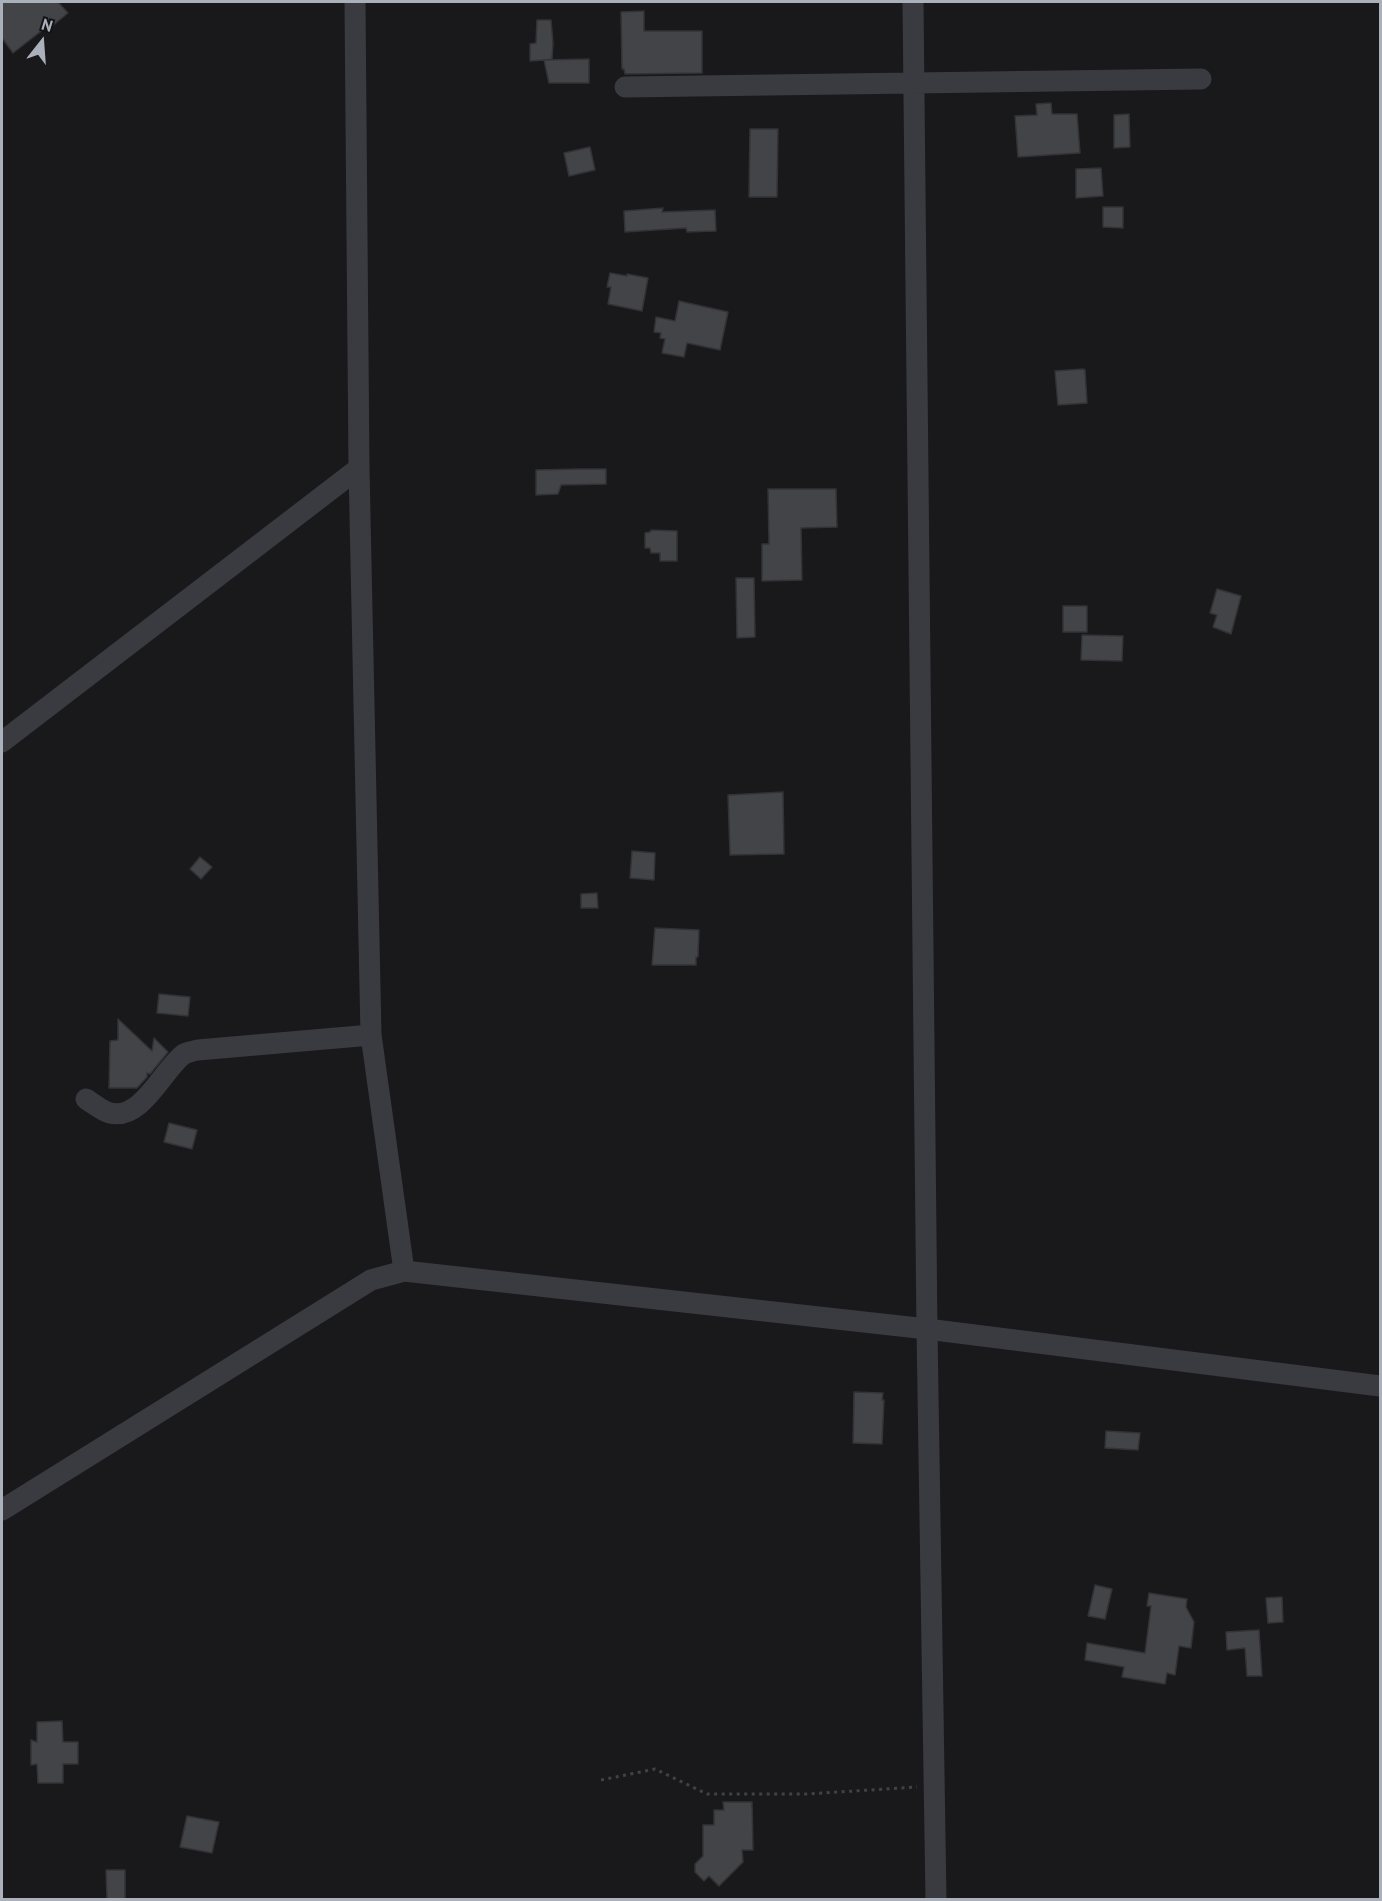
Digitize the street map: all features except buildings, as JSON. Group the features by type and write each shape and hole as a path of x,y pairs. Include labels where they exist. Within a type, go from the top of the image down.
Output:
{"street":[{"path":"355,2 359,468 372,1035 404,1271"},
{"path":"913,2 927,1329 936,1899"},
{"path":"625,87 951,84 1201,78"},
{"path":"2,742 359,468"},
{"path":"86,1099 109,1113 124,1113 144,1100 184,1054 198,1050 372,1035"},
{"path":"2,1510 371,1280 404,1271 927,1329 1380,1386"}],"path":[{"path":"601,1780 655,1769 707,1794 807,1794 934,1786"}]}
